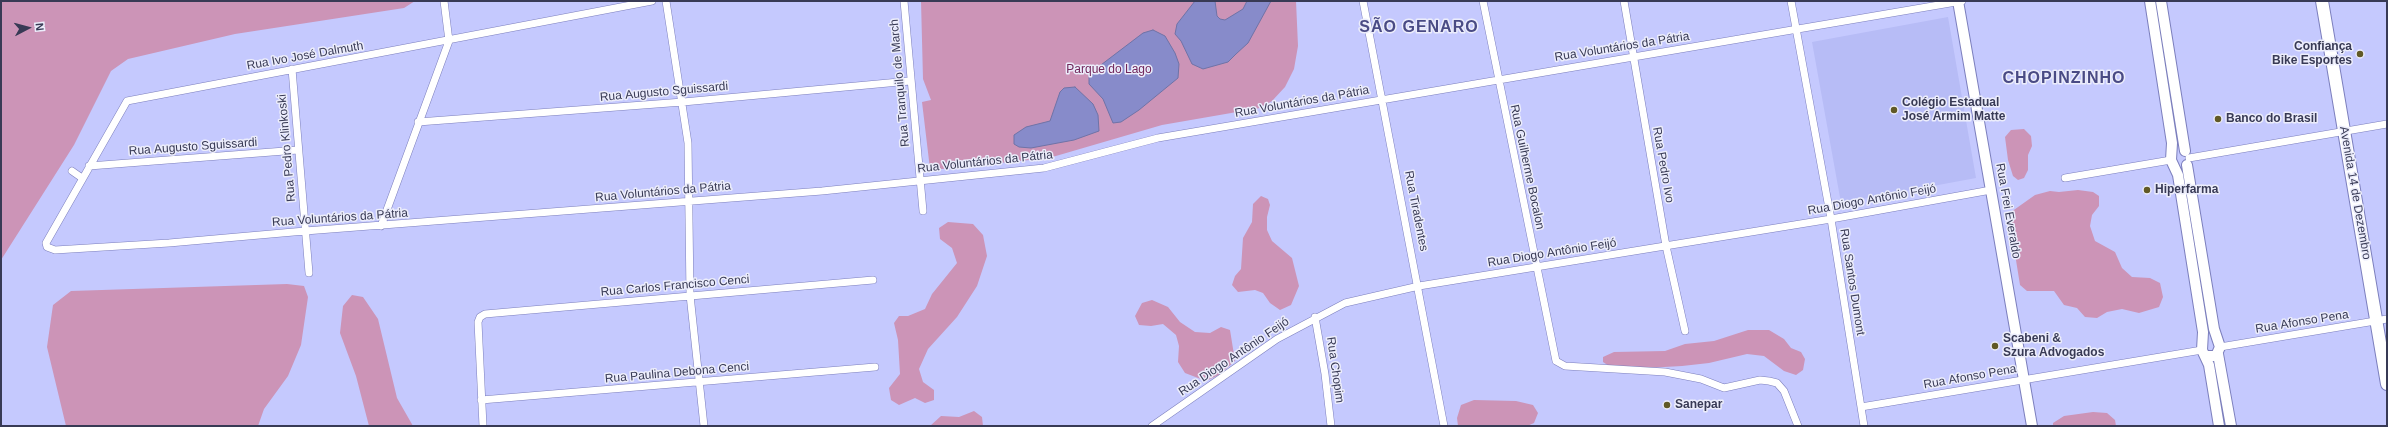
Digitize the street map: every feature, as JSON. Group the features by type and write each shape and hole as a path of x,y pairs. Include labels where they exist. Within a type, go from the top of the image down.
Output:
{"main road":[{"name":"Rua Frei Everaldo","path":"1960,1 2032,426"},
{"path":"2150,1 2172,143 2172,160 2179,183 2203,349 2219,426"},
{"path":"2161,1 2230,426"},
{"name":"Avenida 14 de Dezembro","path":"2322,1 2344,132 2382,320 2387,384"},
{"path":"2172,160 2178,150 2187,158"},
{"path":"2172,160 2181,168 2187,158"},
{"path":"2203,349 2209,339 2218,347"},
{"path":"2203,349 2212,358 2218,347"}],"street":[{"path":"381,226 448,41 444,1"},
{"name":"Rua Ivo José Dalmuth","path":"47,247 46,244 127,100 448,41 652,1"},
{"path":"666,1 674,56 683,102 688,143 690,201 690,295 704,426"},
{"name":"Rua Tranquilo de March","path":"904,1 910,81 923,211"},
{"name":"Rua Tiradentes","path":"1363,1 1383,99 1444,426"},
{"name":"Rua Guilherme Bocalon","path":"1483,1 1556,361 1565,366 1665,372 1701,379 1724,388 1760,380 1777,383 1784,391 1798,426"},
{"name":"Rua Pedro Ivo","path":"1624,1 1666,246 1685,331"},
{"name":"Rua Santos Dumont","path":"1791,1 1831,219 1864,426"},
{"name":"Rua Voluntários da Pátria","path":"47,247 54,250 161,244 305,230 381,226 822,191 1044,168 1158,138 1633,56 1796,31 1960,1"},
{"name":"Rua Pedro Klinkoski","path":"292,69 308,273"},
{"name":"Rua Augusto Sguissardi","path":"418,122 683,102 910,81"},
{"path":"2187,158 2387,124"},
{"name":"Rua Augusto Sguissardi","path":"89,166 298,150"},
{"path":"2065,178 2172,160"},
{"path":"72,171 82,178"},
{"name":"Rua Diogo Antônio Feijó","path":"1152,426 1276,339 1315,317 1345,303 1418,286 1831,219 1991,190"},
{"name":"Rua Carlos Francisco Cenci","path":"481,400 478,322 480,317 690,295 873,280"},
{"name":"Rua Chopim","path":"1315,317 1325,374 1331,426"},
{"name":"Rua Afonso Pena","path":"2218,347 2382,320"},
{"name":"Rua Afonso Pena","path":"1861,407 2203,349"},
{"name":"Rua Paulina Debona Cenci","path":"481,400 700,381 875,368"},
{"path":"481,400 483,426"}],"shaded area":[{"path":"1195,1 1215,1 1217,16 1220,19 1225,20 1243,9 1247,1 1271,1 1248,43 1228,62 1203,69 1192,64 1181,41 1175,34 1177,24"},
{"name":"Colégio Estadual José Armim Matte","path":"1948,17 1976,178 1841,203 1812,42"},
{"path":"1153,30 1165,36 1175,53 1179,64 1178,78 1139,110 1121,122 1113,123 1103,99 1089,84 1089,74 1143,33"},
{"path":"1075,87 1093,104 1098,115 1099,131 1074,140 1031,148 1019,147 1014,144 1014,135 1026,127 1050,121 1060,92 1064,88"}],"green space":[{"path":"1,1 415,1 404,8 235,34 128,59 111,71 74,145 1,260"},
{"name":"Parque do Lago","path":"921,1 1296,1 1298,46 1294,69 1285,87 1272,101 1260,108 1162,125 1049,158 932,170 930,169 922,102 931,100 923,79"},
{"path":"2024,129 2031,136 2032,146 2028,155 2028,170 2024,178 2018,180 2013,176 2008,160 2005,137 2011,130"},
{"path":"2078,190 2093,192 2099,196 2099,206 2092,215 2090,226 2095,241 2115,252 2122,268 2132,277 2150,278 2160,283 2163,297 2159,307 2139,313 2122,309 2107,312 2097,318 2085,317 2077,308 2064,305 2054,291 2027,291 2020,285 2011,229 2011,212 2035,195 2050,191 2059,192"},
{"path":"1261,196 1268,199 1270,205 1267,217 1267,230 1272,241 1292,258 1299,286 1291,305 1280,310 1270,303 1263,293 1255,290 1238,292 1232,285 1235,276 1241,269 1243,238 1252,222 1253,204"},
{"path":"948,222 973,224 983,235 987,256 977,286 957,317 928,349 919,369 923,382 934,390 934,400 925,403 915,398 899,405 891,400 889,388 900,374 898,340 894,323 899,316 908,316 925,309 932,294 957,263 952,248 940,239 939,228"},
{"path":"287,284 304,286 308,297 301,345 288,376 264,409 258,426 66,426 47,347 53,305 71,291"},
{"path":"352,295 363,297 378,319 397,398 413,426 369,426 356,376 340,333 343,306"},
{"path":"1152,300 1168,307 1180,322 1195,332 1210,333 1221,327 1230,330 1235,361 1219,375 1206,381 1185,373 1178,362 1179,346 1176,335 1163,324 1151,326 1139,325 1135,316 1142,303"},
{"path":"1748,330 1769,330 1784,339 1791,348 1801,352 1805,359 1803,370 1796,375 1784,371 1764,356 1747,354 1709,363 1646,368 1609,366 1603,362 1603,357 1614,352 1665,351 1685,344 1714,341"},
{"path":"1474,400 1516,401 1533,405 1538,413 1534,423 1527,426 1458,426 1457,418 1461,405"},
{"path":"974,411 982,417 983,426 930,426 941,416 959,417"},
{"path":"2093,412 2107,413 2115,420 2116,426 2053,426 2053,423 2064,416"}],"place":[{"name":"Confiança Bike Esportes","path":"2360,54"},
{"name":"Colégio Estadual José Armim Matte","path":"1894,110"},
{"name":"Banco do Brasil","path":"2218,119"},
{"name":"Hiperfarma","path":"2147,190"},
{"name":"Scabeni & Szura Advogados","path":"1995,346"},
{"name":"Sanepar","path":"1667,405"}],"district":[{"name":"SÃO GENARO","path":"1419,28"},
{"name":"CHOPINZINHO","path":"2064,79"}]}
